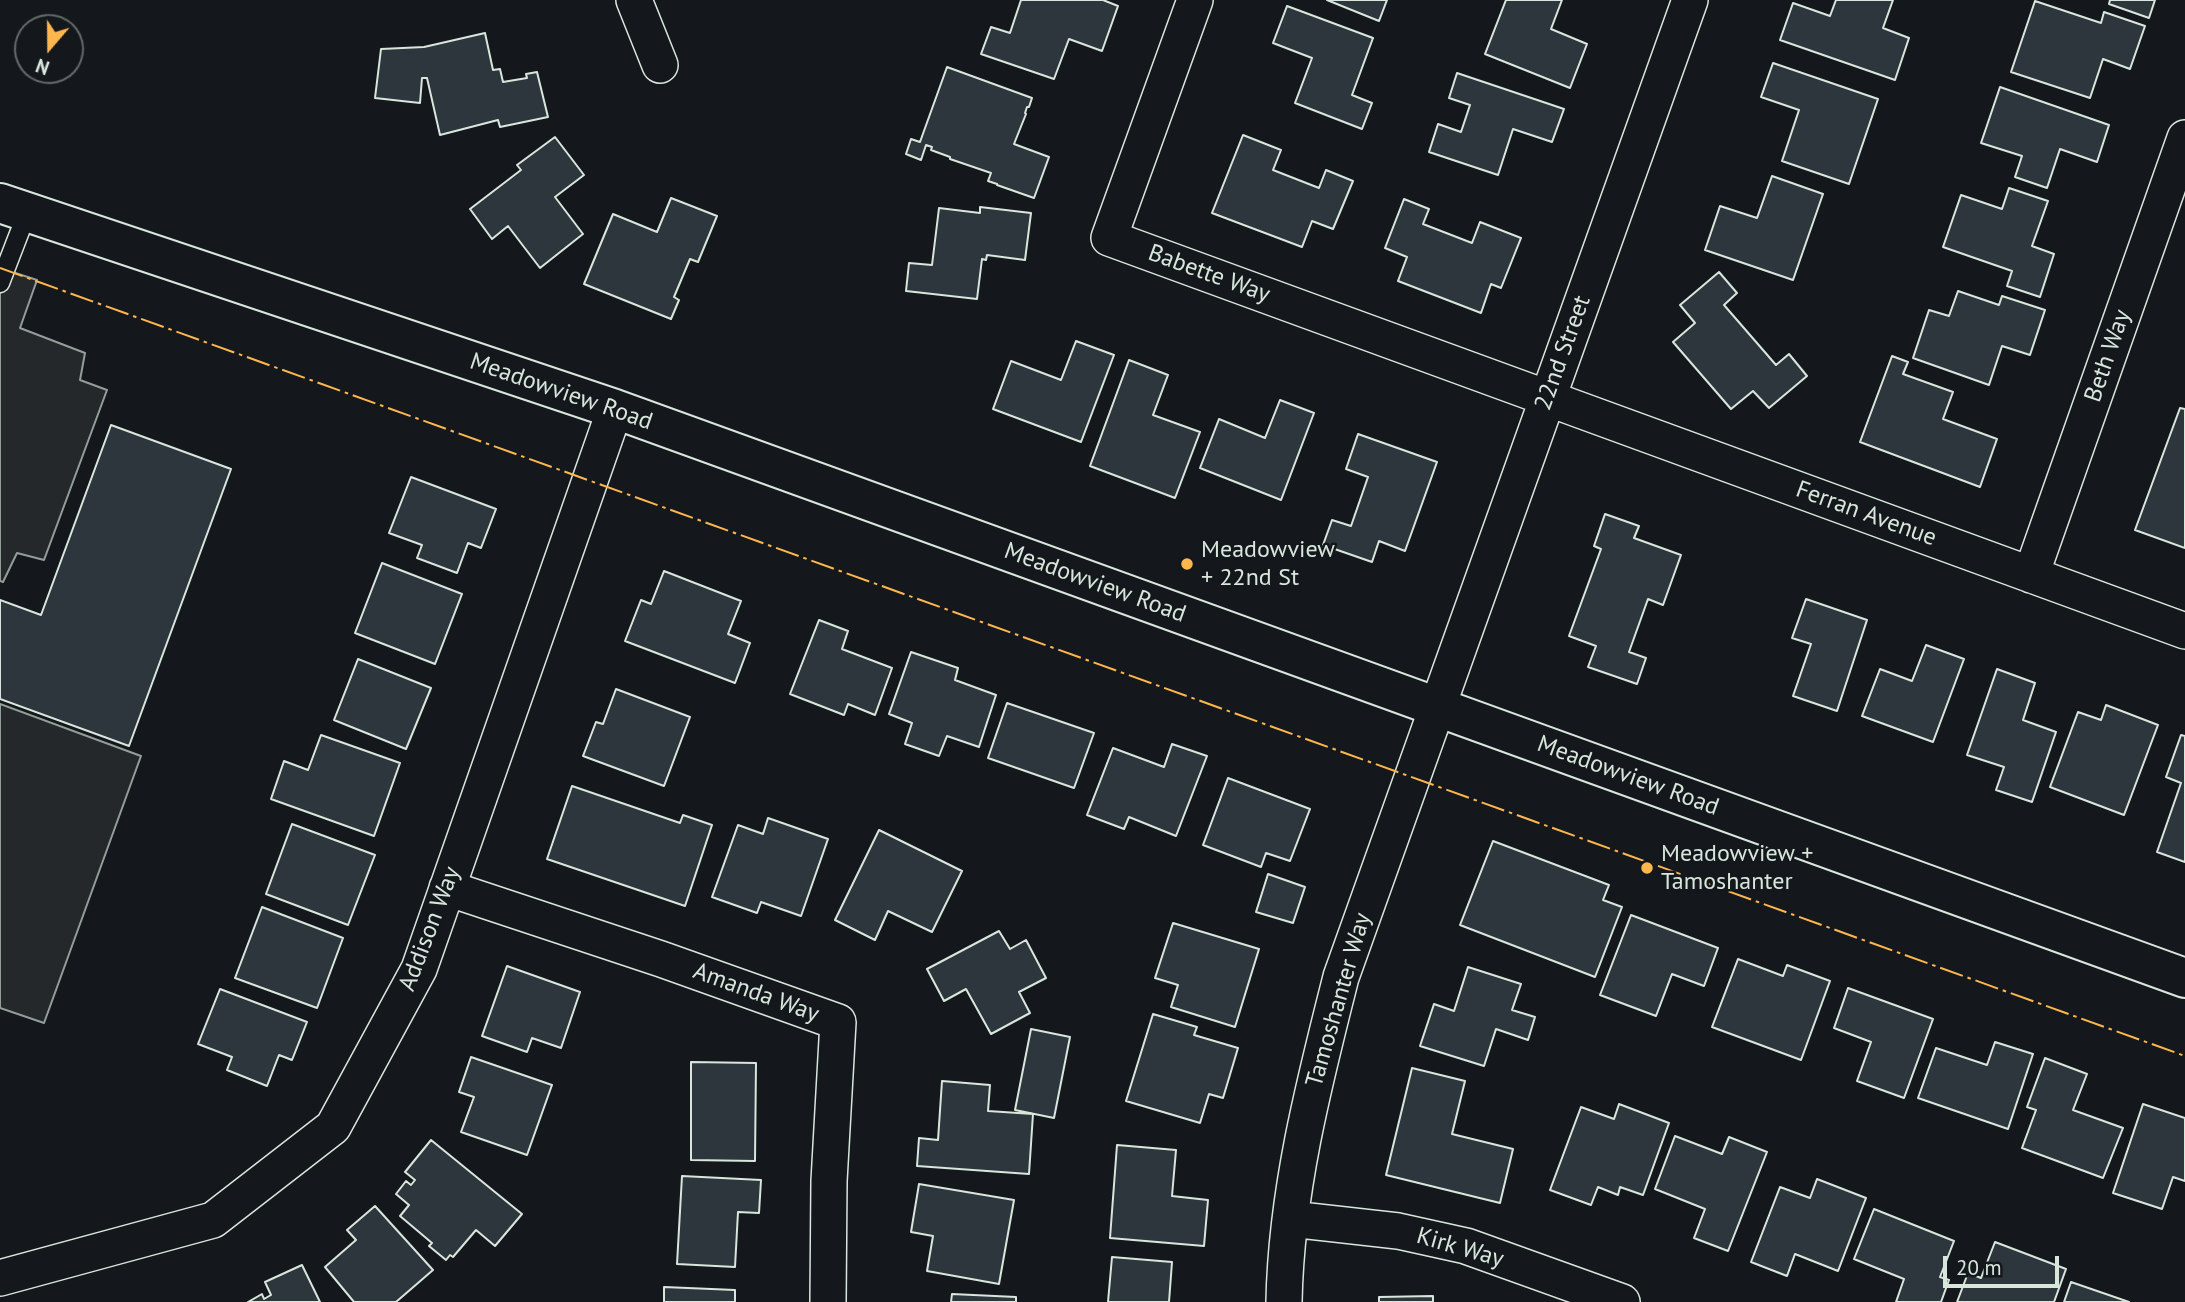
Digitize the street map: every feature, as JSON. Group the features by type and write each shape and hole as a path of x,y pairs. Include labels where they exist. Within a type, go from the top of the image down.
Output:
{"main road":[{"name":"Meadowview Road","path":"14,208 615,409 2185,978"}],"street":[{"path":"634,0 660,65"},
{"name":"Babette Way","path":"1195,0 1109,238 1547,398"},
{"name":"22nd Street","path":"1436,707 1690,0"},
{"name":"Beth Way","path":"2031,575 2184,142"},
{"name":"Ferran Avenue","path":"1547,398 2185,631"},
{"name":"Addison Way","path":"0,1278 213,1220 333,1127 419,969 615,409"},
{"name":"Tamoshanter Way","path":"1284,1302 1291,1219 1311,1096 1341,977 1436,707"},
{"name":"Amanda Way","path":"447,888 661,959 838,1022 829,1181 828,1302"},
{"name":"Kirk Way","path":"1291,1219 1398,1231 1466,1246 1622,1302"}],"lane":[{"path":"0,283 14,208"}],"shaded area":[{"path":"0,268 37,280 20,328 85,353 80,380 107,390 44,560 17,553 3,582 0,581"},
{"path":"0,704 141,756 44,1023 0,1008"}],"building":[{"path":"1021,0 1103,0 1118,6 1102,51 1069,39 1054,79 981,54 991,27 1010,33"},
{"path":"1327,0 1387,0 1379,21"},
{"path":"1506,0 1562,0 1551,29 1587,44 1570,88 1485,54"},
{"path":"1836,0 1893,0 1883,28 1909,38 1895,80 1780,40 1793,3 1830,16"},
{"path":"2110,0 2155,0 2149,18 2109,4"},
{"path":"2035,1 2101,23 2104,12 2145,26 2130,69 2103,59 2090,98 2011,72"},
{"path":"1287,6 1373,38 1352,95 1372,103 1362,129 1295,103 1312,58 1273,43"},
{"path":"485,33 493,70 500,69 503,82 527,78 526,74 537,72 548,117 500,127 498,120 440,135 427,78 422,78 420,103 375,98 381,49 424,47"},
{"path":"1773,63 1878,99 1849,184 1782,161 1799,110 1761,97"},
{"path":"947,67 1032,98 1014,144 1049,157 1034,198 988,181 991,173 950,159 931,150 932,147 926,145 921,160 906,154 911,139 920,142"},
{"path":"1457,73 1564,109 1552,142 1513,129 1498,175 1429,152 1438,124 1461,132 1470,105 1449,98"},
{"path":"2000,87 2109,125 2097,162 2060,149 2047,188 2015,177 2022,156 1981,143"},
{"path":"1243,135 1281,150 1273,170 1319,188 1326,170 1353,181 1333,229 1312,221 1302,247 1212,213"},
{"path":"555,137 584,175 555,197 583,234 540,268 508,226 492,239 470,209 521,170 517,165"},
{"path":"1772,176 1823,194 1793,280 1705,250 1720,206 1757,218"},
{"path":"2009,188 2048,201 2032,246 2054,254 2040,297 2007,286 2012,271 1943,247 1961,195 2002,209"},
{"path":"671,198 717,216 698,262 690,259 674,297 679,300 671,319 584,284 613,214 657,232"},
{"path":"1404,199 1429,209 1423,224 1472,243 1480,222 1521,238 1501,288 1491,284 1481,313 1398,281 1407,257 1385,248"},
{"path":"980,207 1031,213 1025,260 987,255 986,260 982,259 977,299 906,291 909,263 932,265 939,208 980,213"},
{"path":"1719,272 1737,293 1724,305 1776,365 1789,354 1807,376 1769,408 1753,391 1731,409 1673,342 1695,323 1680,305"},
{"path":"1958,291 1999,305 2002,296 2045,310 2030,355 2002,346 1989,385 1913,358 1929,310 1949,316"},
{"path":"1076,341 1114,355 1081,442 993,409 1011,361 1061,380"},
{"path":"1892,356 1908,362 1903,374 1953,392 1943,419 1997,439 1980,487 1860,442"},
{"path":"1129,360 1168,375 1153,415 1200,432 1175,498 1090,466"},
{"path":"1280,400 1314,413 1281,500 1200,468 1219,419 1265,438"},
{"path":"2180,408 2185,409 2185,548 2135,530"},
{"path":"111,425 231,469 129,746 0,699 0,600 41,615"},
{"path":"1358,434 1437,462 1405,551 1379,541 1372,562 1323,545 1332,520 1351,526 1368,477 1346,469"},
{"path":"411,477 496,509 481,548 468,543 457,573 417,558 422,545 389,533"},
{"path":"1605,514 1639,526 1634,538 1681,555 1663,605 1648,599 1629,652 1646,658 1637,684 1588,667 1596,646 1569,636 1601,549 1594,546"},
{"path":"382,563 462,594 435,664 355,633"},
{"path":"664,571 741,601 728,634 750,643 735,683 625,641 641,600 651,604"},
{"path":"1806,599 1867,620 1837,711 1793,696 1811,644 1792,638"},
{"path":"819,620 848,631 842,649 892,668 875,715 848,704 844,715 790,694"},
{"path":"1926,645 1964,659 1933,742 1862,716 1880,669 1912,681"},
{"path":"911,652 958,668 955,680 996,695 979,747 947,736 939,756 905,744 912,723 889,714"},
{"path":"358,659 431,688 406,749 334,720"},
{"path":"1997,669 2035,683 2023,720 2056,732 2032,802 1996,790 2004,767 1967,755"},
{"path":"616,689 690,717 664,786 583,756 596,722 603,724"},
{"path":"1007,703 1094,733 1074,788 988,758"},
{"path":"2106,705 2158,725 2124,815 2050,787 2078,712 2101,720"},
{"path":"321,735 400,763 374,836 271,799 284,761 308,770"},
{"path":"2181,735 2185,736 2185,862 2157,852 2181,783 2166,777"},
{"path":"1172,744 1207,756 1176,836 1129,817 1124,829 1087,815 1113,748 1164,767"},
{"path":"1228,778 1310,809 1290,861 1266,853 1261,867 1203,845"},
{"path":"572,786 680,823 683,815 712,825 685,906 547,859"},
{"path":"768,818 828,839 801,916 761,902 757,913 712,897 738,825 763,834"},
{"path":"292,824 375,855 348,925 266,894"},
{"path":"879,830 962,871 932,932 888,911 875,940 835,920"},
{"path":"1493,841 1609,885 1603,900 1622,907 1595,977 1460,925"},
{"path":"1268,874 1305,887 1293,923 1256,912"},
{"path":"262,907 343,938 317,1008 235,978"},
{"path":"1631,915 1718,948 1704,986 1672,974 1656,1016 1600,995"},
{"path":"1173,923 1259,949 1235,1027 1171,1007 1178,985 1155,978"},
{"path":"999,931 1010,949 1026,940 1046,978 1019,992 1030,1013 991,1034 966,989 944,1001 927,969"},
{"path":"1738,959 1783,976 1787,965 1830,981 1801,1060 1712,1027"},
{"path":"507,966 580,992 561,1048 532,1038 527,1052 482,1036"},
{"path":"1468,967 1521,984 1512,1010 1535,1017 1528,1040 1496,1029 1484,1066 1420,1046 1434,1004 1454,1011"},
{"path":"1848,988 1933,1019 1904,1098 1857,1081 1871,1042 1834,1028"},
{"path":"220,989 307,1022 292,1060 279,1055 267,1086 227,1070 232,1057 198,1044"},
{"path":"1153,1014 1197,1027 1194,1035 1238,1048 1223,1098 1209,1094 1200,1123 1126,1101"},
{"path":"1031,1029 1070,1037 1054,1118 1015,1110"},
{"path":"1995,1042 2033,1054 2008,1129 1918,1098 1936,1048 1987,1065"},
{"path":"471,1057 552,1085 527,1155 461,1132 474,1097 459,1092"},
{"path":"2045,1058 2087,1074 2073,1110 2123,1128 2103,1178 2022,1148 2036,1110 2027,1107"},
{"path":"691,1062 756,1063 755,1161 691,1160"},
{"path":"1412,1068 1465,1081 1452,1134 1513,1149 1500,1203 1386,1175"},
{"path":"942,1081 990,1085 988,1111 1033,1114 1029,1174 917,1166 919,1138 938,1140"},
{"path":"1619,1104 1669,1123 1643,1195 1620,1187 1618,1195 1598,1187 1591,1205 1550,1190 1581,1107 1614,1119"},
{"path":"2143,1104 2185,1118 2185,1181 2173,1177 2162,1209 2113,1193"},
{"path":"1675,1136 1722,1154 1729,1137 1767,1152 1728,1251 1694,1238 1705,1209 1655,1189"},
{"path":"431,1140 522,1214 495,1246 476,1230 453,1257 450,1255 446,1260 429,1246 432,1243 400,1216 409,1205 396,1194 406,1181 411,1185 415,1180 405,1172"},
{"path":"1117,1145 1176,1150 1172,1196 1208,1200 1204,1246 1110,1238"},
{"path":"682,1176 761,1180 759,1213 738,1212 735,1267 677,1264"},
{"path":"1817,1179 1866,1198 1838,1271 1795,1254 1787,1276 1751,1262 1780,1187 1810,1198"},
{"path":"919,1184 1014,1200 999,1284 927,1271 933,1236 911,1232"},
{"path":"375,1206 433,1270 396,1302 354,1302 325,1267 356,1240 347,1230"},
{"path":"1874,1209 1954,1241 1940,1277 1949,1280 1941,1302 1896,1302 1904,1279 1854,1259"},
{"path":"1995,1242 2066,1269 2054,1302 1957,1302 1968,1273 1981,1278"},
{"path":"1112,1257 1172,1262 1169,1302 1108,1302"},
{"path":"302,1265 320,1302 248,1302 262,1294 264,1299 271,1295 265,1282"},
{"path":"2071,1282 2129,1302 2064,1302"},
{"path":"664,1287 735,1290 735,1302 664,1302"},
{"path":"952,1294 1016,1297 1016,1302 951,1302"},
{"path":"1433,1296 1433,1302 1379,1302 1379,1297"}],"power":[{"path":"0,268 2185,1056"}],"place":[{"name":"Meadowview + 22nd St","path":"1187,564"},
{"name":"Meadowview + Tamoshanter","path":"1647,868"}]}
